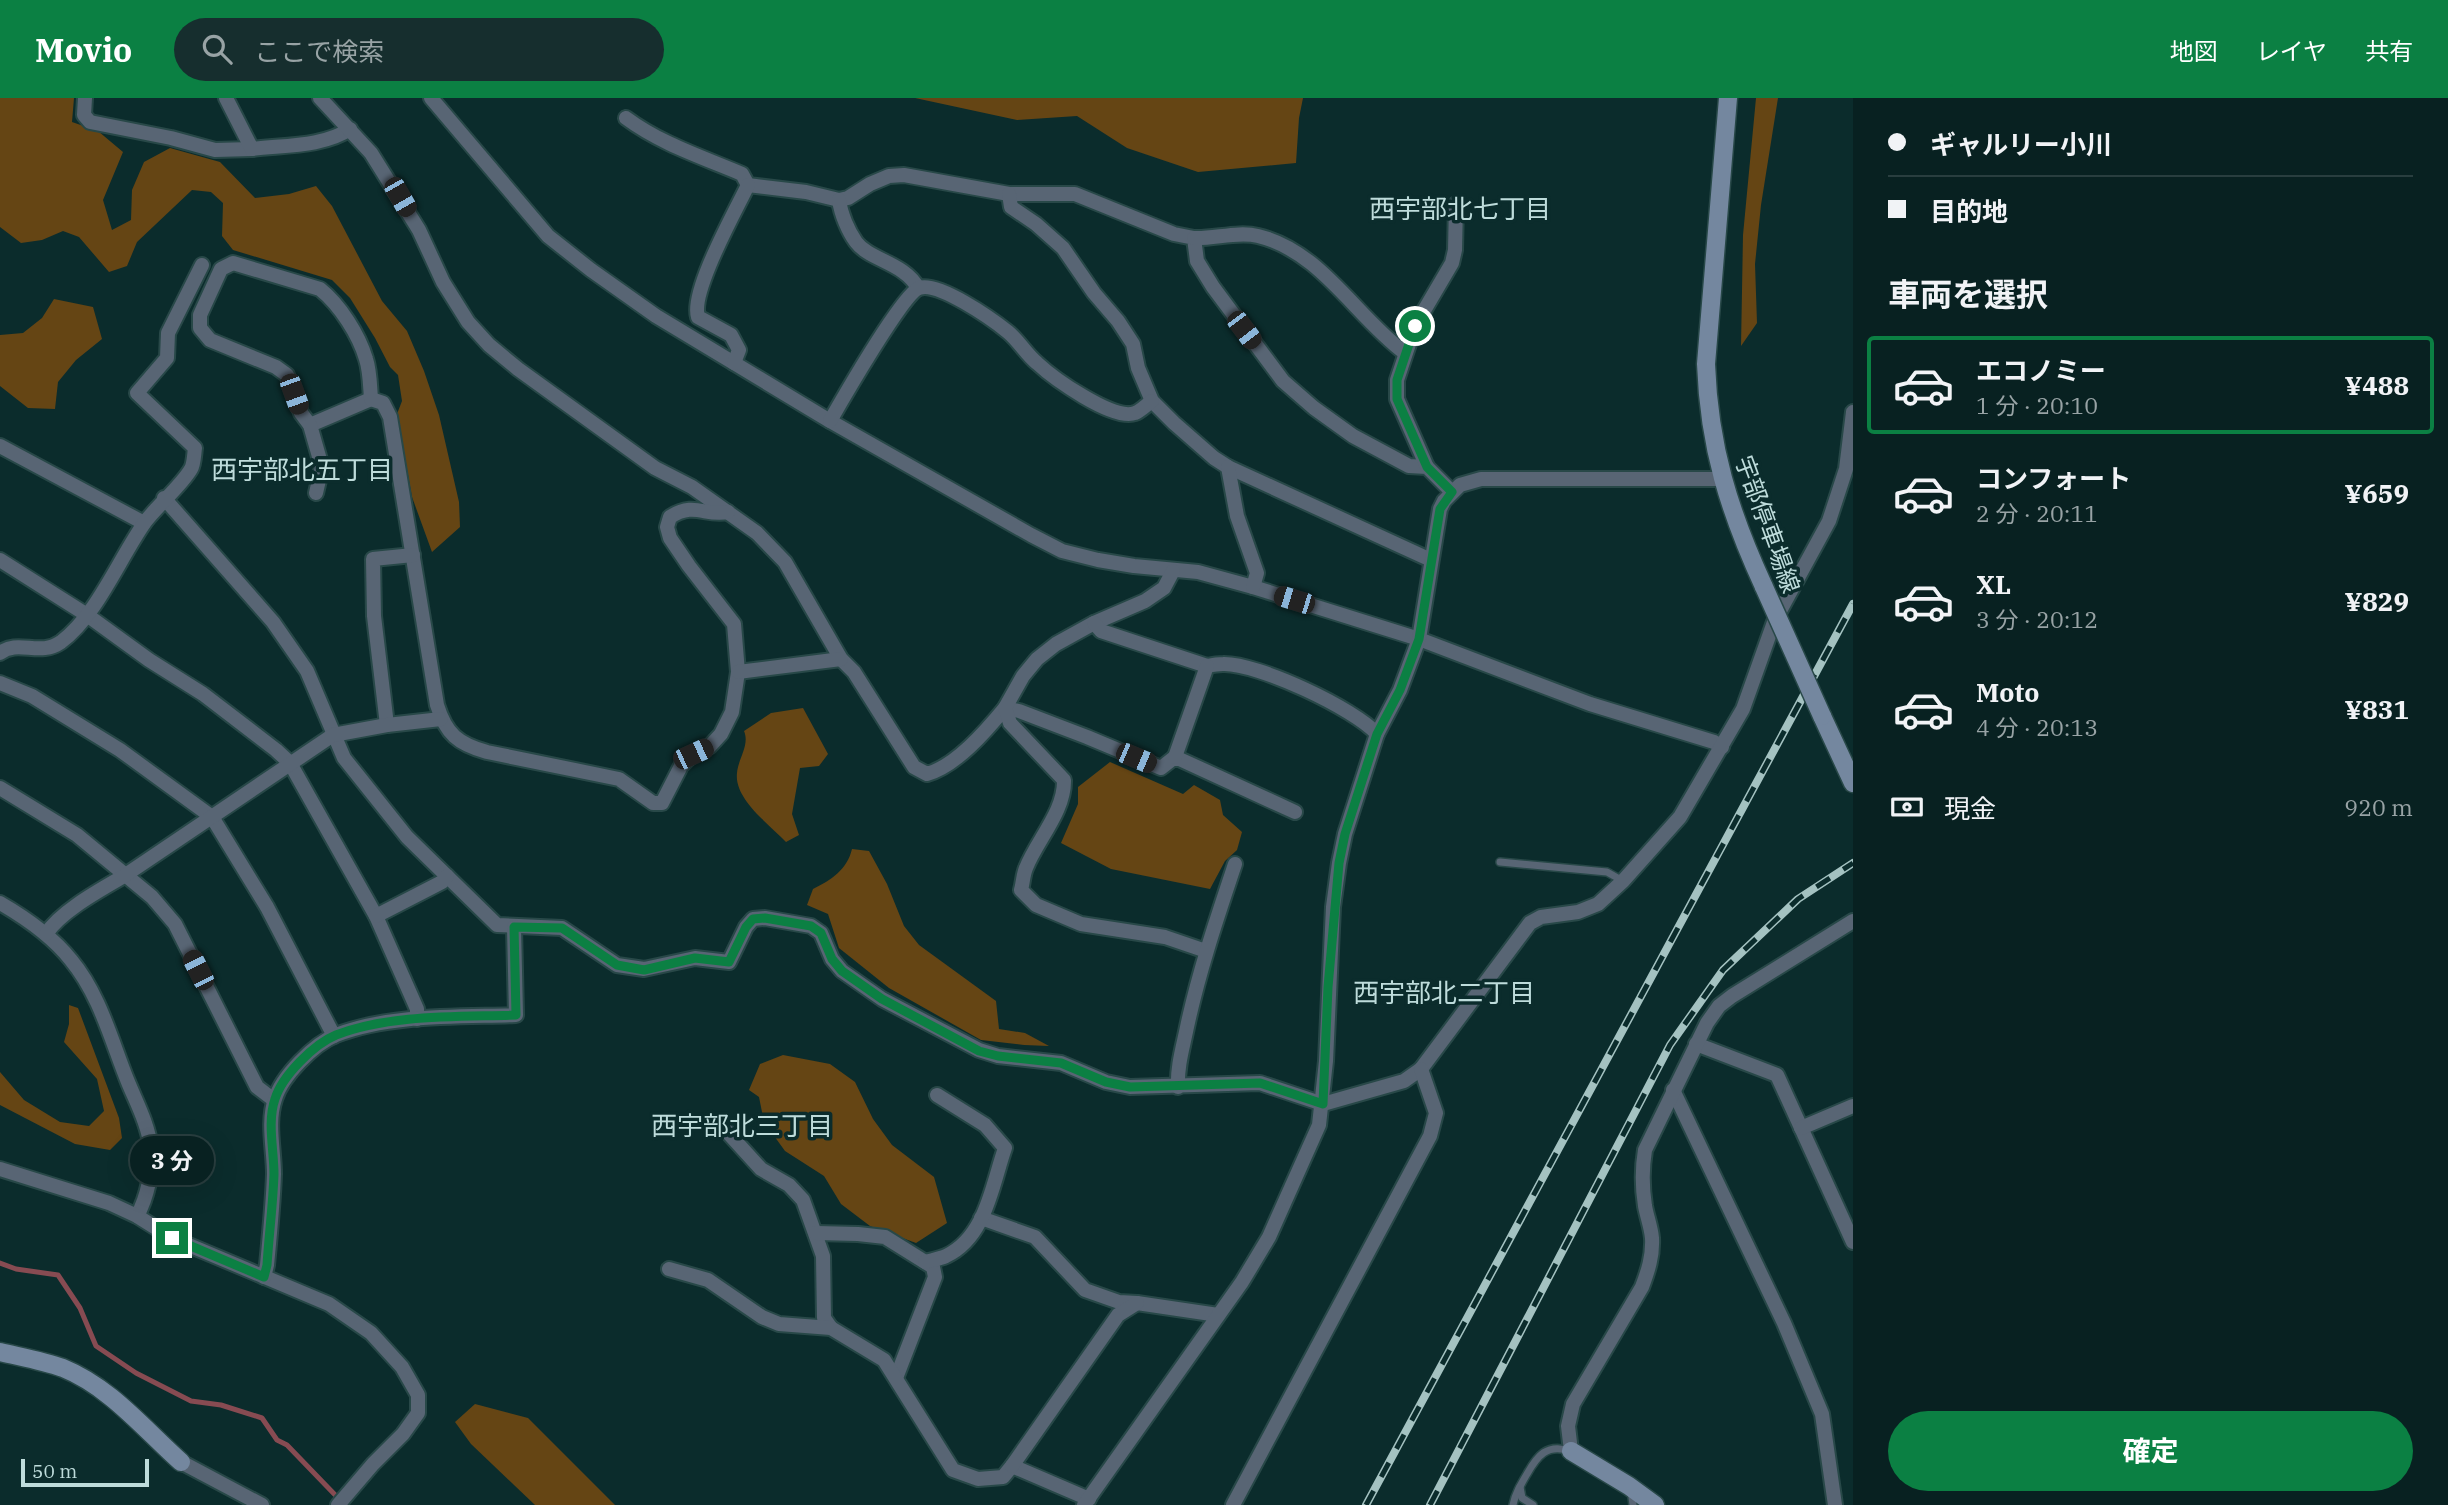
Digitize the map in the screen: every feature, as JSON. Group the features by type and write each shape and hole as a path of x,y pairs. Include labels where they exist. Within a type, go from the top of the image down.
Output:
{"main road":[{"name":"宇部停車場線","path":"1728,98 1706,364 1707,402 1722,480 1748,552 1853,783"},
{"path":"0,1352 62,1368 83,1378 107,1393 181,1462"},
{"path":"1572,1451 1655,1505"}],"street":[{"path":"85,98 84,115 90,122 215,150 325,141 339,137 349,129"},
{"path":"226,98 251,149"},
{"path":"320,98 370,153 400,197 443,282 468,322 489,345 518,369 655,468 692,487 757,533 785,562 841,659 854,672 914,767 927,775 940,771 987,731 1037,659 1056,644 1094,623 1145,601 1164,587 1174,571"},
{"path":"439,100 548,236 590,270 656,316 830,421 1031,536 1062,551 1098,560 1198,572 1252,587 1419,639 1590,704 1714,742 1722,747"},
{"path":"626,118 665,143 742,174 748,185"},
{"path":"748,185 806,192 839,200 889,176 904,175 1009,194 1075,194 1174,234 1194,238 1213,239 1245,234 1258,236 1283,245 1313,266 1368,321 1405,353"},
{"path":"734,363 738,350 730,335 698,317 696,308 716,251 748,185"},
{"path":"1009,194 1011,207 1036,224 1063,248 1094,293 1118,321 1133,344 1138,368 1152,401 1214,458 1228,467 1431,560"},
{"path":"839,200 841,212 857,244 912,278 918,288"},
{"path":"1452,492 1427,467 1397,399 1397,380 1415,326 1452,263 1455,250 1456,204"},
{"path":"1194,238 1197,261 1213,287 1283,381 1353,436 1409,466 1427,467"},
{"path":"316,493 322,467 310,425 301,413 287,375 265,362 210,340 201,328 200,315 221,269 233,263 320,289 331,298 355,334 367,360 371,399"},
{"path":"0,653 12,647 37,650 51,648 63,640 87,615 144,523 192,468 195,448 137,393 167,358 168,333 202,265"},
{"path":"830,421 883,333 910,295 918,288 932,287 979,312 1009,333 1037,363 1079,393 1118,413 1135,414 1152,401"},
{"path":"310,425 371,399 383,403 390,417 437,705 441,719 454,737 470,747 619,779 653,803 662,803 681,766 693,754 710,746 721,734 732,712 738,673 734,624 689,566 670,538 667,527 670,517 693,508 727,512"},
{"path":"164,498 273,622 307,671 344,758 407,837 497,925 562,928 617,965 644,970 695,958 729,962 746,927 753,919 765,918 811,926 821,933 832,959 842,971 882,999 979,1051 998,1056 1061,1063 1106,1082 1130,1087 1260,1083 1323,1104 1404,1082 1420,1069 1530,923 1542,916 1578,912 1598,904 1623,881 1680,817 1743,709 1774,622 1829,521 1846,469 1853,412"},
{"path":"0,446 144,523"},
{"path":"1228,467 1237,516 1256,573 1252,587"},
{"path":"1012,1466 1086,1502 1242,1282 1269,1237 1319,1125 1323,1104 1328,987 1339,863 1351,814 1377,734 1400,690 1419,639 1440,509 1452,492 1468,481 1481,479 1722,480"},
{"path":"387,725 374,616 373,559 413,555"},
{"path":"0,560 203,694 290,763 376,916 417,1009 417,1019"},
{"path":"1094,623 1101,631 1207,666 1225,663 1261,672 1315,694 1370,726 1377,734"},
{"path":"738,673 841,659"},
{"path":"1005,708 1075,732 1161,768 1175,757 1207,666"},
{"path":"0,683 32,696 120,750 212,817 267,907 334,1036"},
{"path":"1005,708 1010,723 1064,780 1058,806 1025,870 1021,890 1036,905 1081,924 1165,937 1206,951"},
{"path":"46,934 51,926 94,893 124,876 333,735 441,719"},
{"path":"1175,757 1295,812"},
{"path":"0,788 76,835 152,897 174,924 257,1087 274,1100"},
{"path":"1178,1087 1177,1074 1206,951 1235,864"},
{"path":"376,916 442,882 447,876"},
{"path":"0,903 46,934 70,958 91,989 146,1125 152,1150 143,1206 137,1216"},
{"path":"1572,1451 1568,1439 1569,1414 1648,1273 1652,1235 1645,1206 1642,1165 1650,1135 1696,1044 1719,1006 1853,921"},
{"path":"264,1277 274,1172 274,1100 284,1080 302,1060 334,1036 369,1026 417,1019 516,1015 514,927"},
{"path":"1696,1044 1777,1075 1853,1242"},
{"path":"1233,1505 1430,1136 1436,1113 1420,1069"},
{"path":"1673,1090 1779,1311 1822,1414 1835,1505"},
{"path":"925,1262 947,1255 969,1236 989,1205 1004,1148 985,1125 937,1095"},
{"path":"1801,1128 1853,1106"},
{"path":"721,1125 761,1169 789,1185 803,1199 823,1256 824,1318 831,1328 884,1360 953,1470 978,1479 1003,1477 1118,1315 1138,1303"},
{"path":"0,1169 109,1203 137,1216 172,1238 329,1304 371,1333 402,1367 418,1395 418,1413 403,1434 338,1505"},
{"path":"981,1218 1035,1237 1085,1290 1119,1302 1218,1315"},
{"path":"816,1233 885,1237 933,1267 935,1277 896,1378"},
{"path":"669,1269 708,1279 762,1317 779,1324 831,1328"},
{"path":"181,1462 262,1505"}],"lane":[{"path":"1500,862 1607,872 1623,881"},
{"path":"1513,1505 1520,1486 1540,1454 1555,1447 1572,1451"},
{"path":"1520,1486 1522,1497 1533,1505"},
{"path":"1629,1486 1633,1505"}],"shaded area":[{"path":"0,98 74,98 72,122 98,131 123,152 103,200 112,230 131,220 132,190 144,162 170,148 220,162 255,198 289,194 316,186 332,206 382,301 407,331 424,371 439,415 459,502 460,527 432,552 412,497 397,414 402,401 398,375 390,367 350,298 332,280 233,250 222,236 223,203 211,192 192,190 137,242 127,266 109,272 79,237 63,231 42,240 21,243 0,227"},
{"path":"915,98 1303,98 1296,163 1198,172 1127,148 1077,116 1017,120"},
{"path":"1756,98 1778,98 1761,205 1755,264 1757,323 1741,346 1743,235"},
{"path":"54,299 93,307 102,339 76,360 58,382 55,409 28,408 0,386 0,335 23,333 42,318"},
{"path":"803,708 828,754 819,766 800,768 792,814 799,835 786,842 747,802 741,792 737,773 746,741 744,731 771,713"},
{"path":"1110,762 1183,794 1194,785 1220,800 1223,815 1242,832 1237,850 1225,861 1210,889 1111,869 1061,843 1078,804 1078,787"},
{"path":"852,849 869,851 887,884 904,926 919,945 996,1001 999,1029 1025,1033 1049,1046 981,1040 889,988 839,948 828,914 807,905 813,889 837,874"},
{"path":"69,1005 78,1008 119,1118 122,1138 110,1150 75,1144 0,1105 0,1072 24,1100 60,1122 89,1126 104,1111 97,1079 64,1042 69,1024"},
{"path":"783,1055 830,1064 855,1082 873,1119 892,1145 934,1177 947,1223 916,1243 870,1226 841,1204 824,1176 785,1151 764,1122 759,1097 749,1090 760,1064"},
{"path":"475,1404 528,1418 615,1505 535,1505 471,1444 455,1422"}],"waterway":[{"path":"0,1263 16,1269 58,1275 80,1308 96,1346 136,1373 191,1401 221,1405 262,1418 277,1440 287,1445 340,1500"}],"railway":[{"path":"1366,1505 1853,604"},
{"path":"1430,1505 1670,1045 1723,970 1798,899 1853,863"}],"district":[{"name":"西宇部北七丁目","path":"1460,208"},
{"name":"西宇部北五丁目","path":"302,469"},
{"name":"西宇部北二丁目","path":"1444,992"},
{"name":"西宇部北三丁目","path":"742,1125"}],"route":[{"path":"172,1238 264,1277 274,1172 274,1100 284,1080 302,1060 334,1036 369,1026 417,1019 516,1015 514,927 562,928 617,965 644,970 695,958 729,962 746,927 753,919 765,918 811,926 821,933 832,959 842,971 882,999 979,1051 998,1056 1061,1063 1106,1082 1130,1087 1260,1083 1323,1104 1333,906 1345,834 1377,734 1400,690 1419,639 1440,509 1452,492 1427,467 1397,399 1397,380 1415,326"}]}
